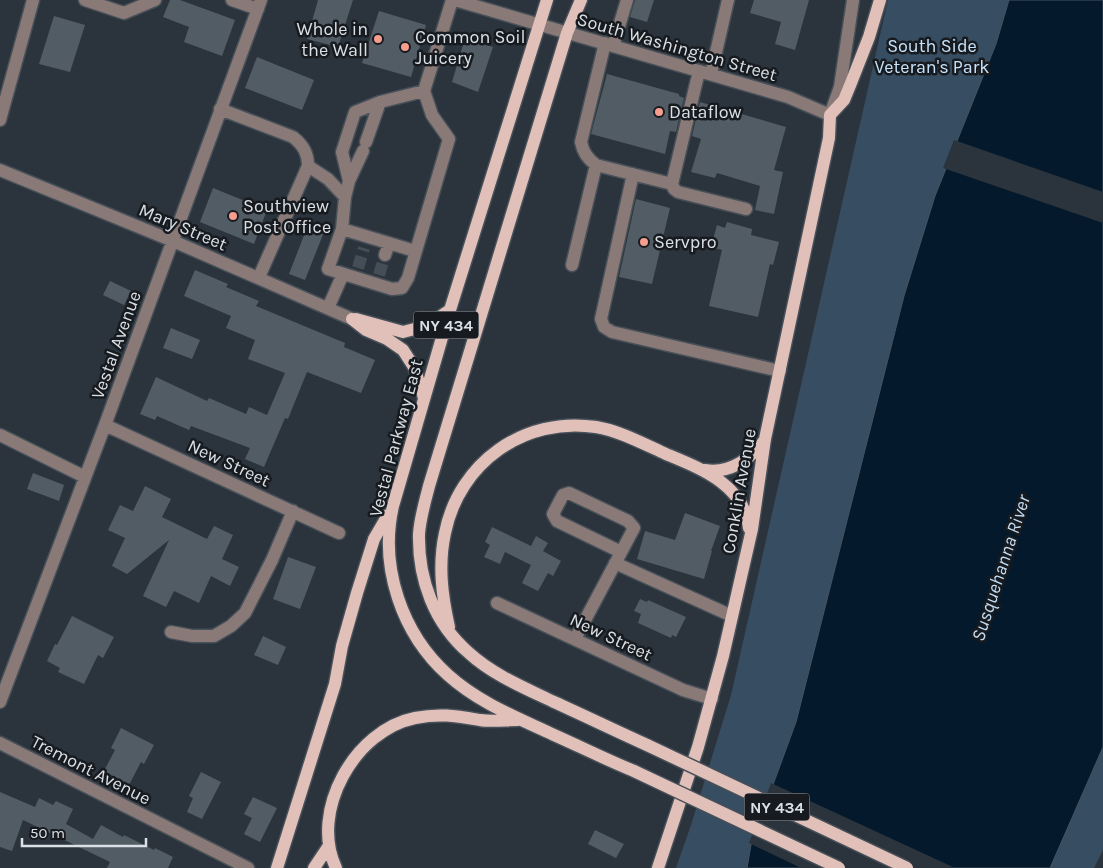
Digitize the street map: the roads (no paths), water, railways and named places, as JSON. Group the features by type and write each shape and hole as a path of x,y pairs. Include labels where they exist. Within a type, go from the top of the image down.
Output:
{"main road":[{"name":"Vestal Parkway East","path":"547,0 450,310 393,506 388,537 391,569 397,596 411,628 426,651 454,680 488,704 839,868"},
{"name":"NY 434","path":"581,0 567,33 422,512 420,552 425,583 435,612 469,654 517,684 907,868"},
{"path":"830,115 844,100 869,36 880,0"},
{"name":"Conklin Avenue","path":"658,868 691,770 712,699 732,616 749,541 765,439 829,138 830,115"},
{"path":"352,318 403,332 426,326 450,310"},
{"path":"352,318 366,330 387,339 403,350 414,367 424,398"},
{"path":"450,632 444,607 441,571 447,524 454,503 464,485 484,461 498,449 522,435 540,429 559,426 587,426 615,432 700,469 726,485 740,501 748,519 749,541"},
{"path":"700,469 714,471 732,467 749,457 765,439"},
{"path":"277,868 335,684 342,646 357,593 374,540 393,506"},
{"path":"336,868 328,847 331,806 342,777 366,745 388,729 408,720 438,714 481,720 522,720"},
{"path":"314,868 328,847"}],"street":[{"path":"0,120 33,0"},
{"path":"84,0 124,13 155,0"},
{"path":"232,0 259,4"},
{"path":"380,102 365,147 349,181 344,197 342,229 328,269 378,279 392,289 402,288 408,278 449,139 432,115 424,91 454,0"},
{"name":"South Washington Street","path":"454,0 494,6 538,25 788,97 830,115"},
{"path":"627,0 609,45 581,142 588,158 596,165 672,184"},
{"path":"830,115 840,87 853,0"},
{"path":"726,1 672,184 678,192 746,209"},
{"name":"Vestal Avenue","path":"0,702 173,241 259,4"},
{"path":"349,181 342,152 354,112 380,102 424,91"},
{"path":"220,109 293,137 299,142 308,156 308,166 259,277"},
{"path":"572,265 596,165"},
{"path":"308,166 328,179 344,197"},
{"name":"Mary Street","path":"0,170 259,277 352,318"},
{"path":"633,174 601,319 604,327 612,332 780,371"},
{"path":"342,229 366,242 387,249 415,251"},
{"path":"328,308 352,273"},
{"name":"New Street","path":"104,425 339,533"},
{"path":"0,435 85,477"},
{"path":"575,640 618,558 634,528 628,521 569,493 564,495 553,514 556,521 618,558 732,616"},
{"path":"171,632 192,636 214,636 238,620 245,612 259,586 293,511"},
{"name":"New Street","path":"497,603 684,690 712,699"},
{"name":"Tremont Avenue","path":"0,744 248,868"}],"water":[{"name":"Susquehanna River","path":"1009,0 1103,0 1103,747 1050,868 747,868 751,845 796,722 904,296 935,196 996,44"}],"tunnel":[{"path":"358,268 364,248"},
{"path":"379,275 385,255"}],"place":[{"name":"Whole in the Wall","path":"378,39"},
{"name":"Common Soil Juicery","path":"405,47"},
{"name":"Dataflow","path":"659,112"},
{"name":"Southview Post Office","path":"233,216"},
{"name":"Servpro","path":"644,242"}],"park label":[{"name":"South Side Veteran's Park","path":"932,56"}]}
